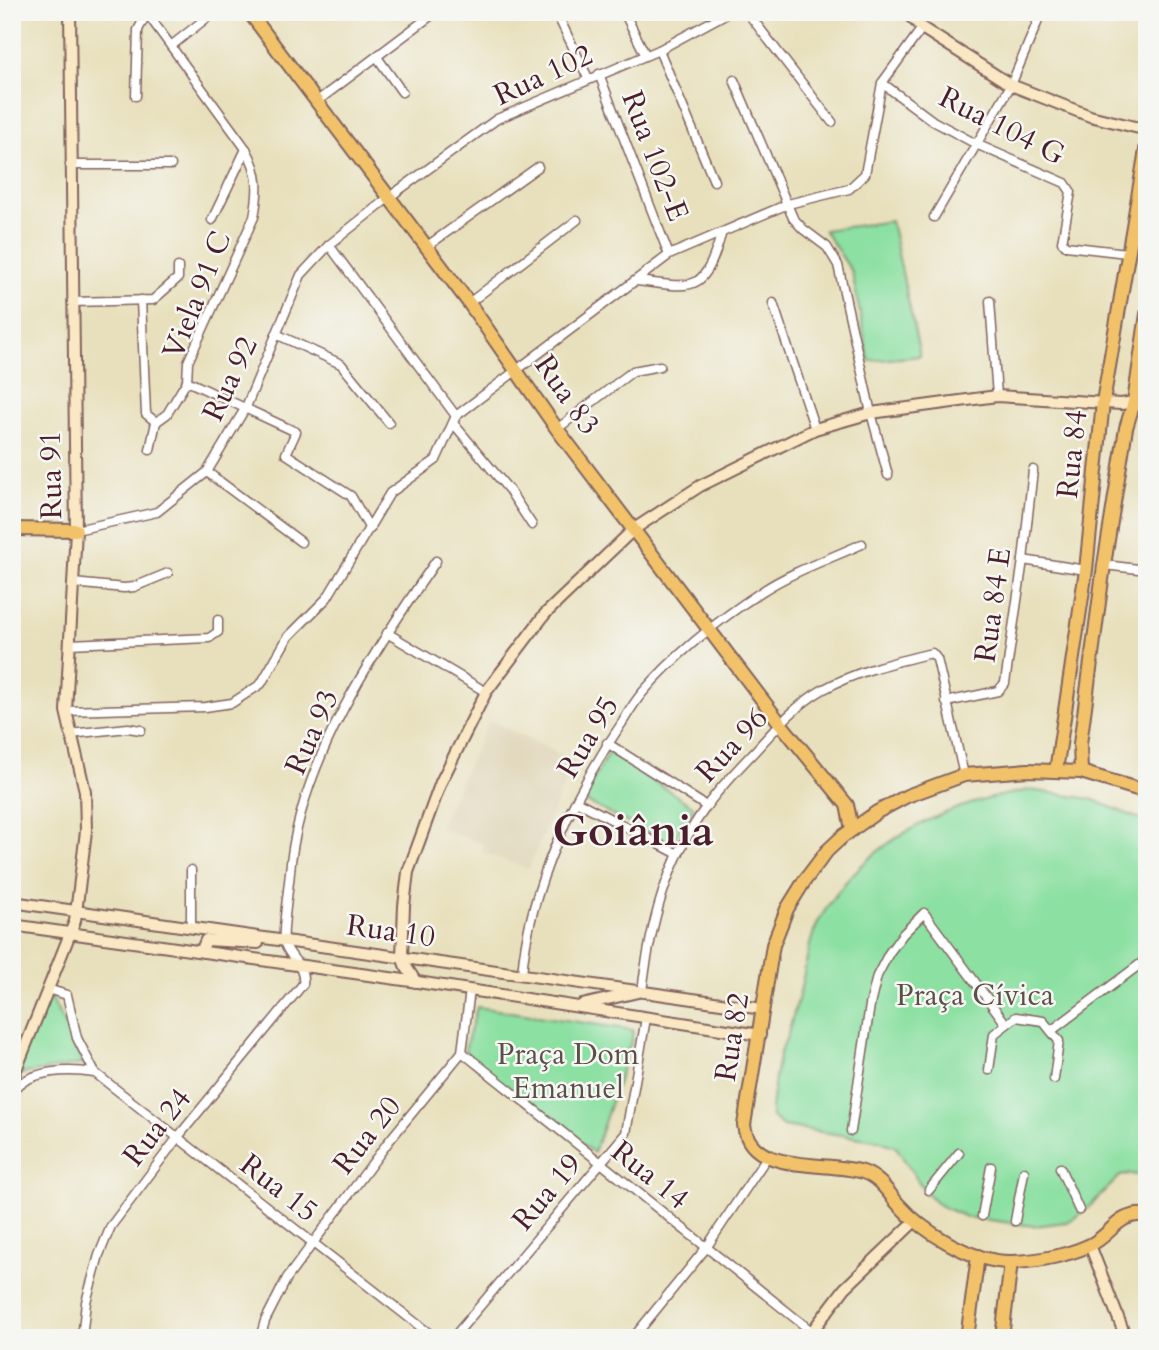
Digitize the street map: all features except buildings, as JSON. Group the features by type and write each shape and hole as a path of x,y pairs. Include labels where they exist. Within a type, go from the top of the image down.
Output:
{"main road":[{"name":"Rua 91","path":"12,1080 71,933 83,869 86,831 85,792 66,711 76,530 69,12"},
{"name":"Rua 83","path":"249,12 469,303 557,429 780,723 847,804 872,816"},
{"path":"906,12 922,28 1011,85 1090,116 1147,130"},
{"name":"Rua 84","path":"1056,771 1086,570 1103,402 1147,144"},
{"name":"Rua 84","path":"1080,772 1080,744 1104,565 1126,428 1140,404 1147,314"},
{"path":"416,982 402,957 408,872 441,782 486,692 545,614 634,529 699,486 815,429 871,413 997,396 1140,404"},
{"path":"12,529 76,530"},
{"name":"Rua 82","path":"767,1157 751,1143 744,1125 773,945 787,909 804,880 827,851 852,829 907,796 964,775 1001,771 1080,772 1147,792"},
{"name":"Rua 83","path":"847,804 852,829"},
{"name":"Rua 10","path":"12,902 763,1009"},
{"name":"Rua 10","path":"12,925 416,982 760,1035"},
{"path":"204,952 206,940 253,944 271,939"},
{"path":"566,1005 588,1004 642,991"},
{"path":"767,1157 868,1174 882,1185 915,1221 941,1238 978,1256 1011,1262 1045,1257 1090,1245 1123,1218 1147,1215"},
{"path":"813,1335 845,1288 915,1221"},
{"path":"1090,1245 1126,1338"},
{"path":"967,1338 978,1256"},
{"path":"1002,1338 1011,1262"}],"street":[{"path":"171,46 214,12"},
{"path":"556,12 588,78"},
{"path":"624,12 645,54"},
{"name":"Rua 102","path":"388,198 498,120 588,78 659,50 729,12"},
{"path":"747,12 832,122"},
{"path":"934,217 1011,85 1037,23 1038,12"},
{"name":"Viela 91 C","path":"136,96 138,30 147,13 246,149 255,165 258,193 254,217 188,362 187,381 167,414 156,422 150,450"},
{"path":"316,102 433,14"},
{"path":"66,711 205,707 232,703 261,684 288,637 327,598 390,493 436,460 455,419 669,255 788,204 849,189 865,174 882,83 922,28"},
{"path":"659,50 714,181"},
{"path":"377,57 402,92"},
{"name":"Rua 102-E","path":"599,74 669,255"},
{"path":"734,80 796,222 827,247 838,265 871,413 888,475"},
{"name":"Rua 104 G","path":"882,83 933,121 976,145 1065,183 1071,192 1062,242 1066,246 1127,253"},
{"name":"Viela 91 C","path":"212,220 246,149"},
{"path":"70,165 171,165"},
{"path":"426,247 538,167"},
{"name":"Rua 92","path":"76,530 157,512 207,472 246,407 301,275 329,245 388,198"},
{"path":"469,303 577,219"},
{"path":"636,281 686,286 699,282 712,264 720,235"},
{"path":"329,245 533,525"},
{"path":"72,302 153,300 178,278 178,267"},
{"path":"141,300 146,414 156,422"},
{"path":"990,301 997,396"},
{"path":"773,303 815,429"},
{"path":"276,334 341,364 389,423"},
{"path":"557,429 633,371 660,366"},
{"path":"187,381 296,432 286,454 351,496 370,529"},
{"name":"Rua 84 E","path":"946,702 998,691 1005,683 1033,470"},
{"path":"207,472 302,542"},
{"name":"Rua 95","path":"522,974 543,881 576,801 607,743 642,693 690,646 764,590 862,544"},
{"path":"1023,560 1086,570"},
{"name":"Rua 93","path":"284,942 292,843 322,752 387,633 436,561"},
{"path":"1104,565 1147,570"},
{"path":"73,583 134,587 168,573"},
{"path":"69,644 209,638 218,632 218,620"},
{"path":"387,633 486,692"},
{"name":"Rua 96","path":"642,991 654,915 678,854 706,806 780,723 820,691 873,667 932,653 937,659 946,702"},
{"path":"946,702 964,775"},
{"path":"70,734 139,729"},
{"path":"607,743 706,806"},
{"path":"576,801 678,854"},
{"path":"191,870 191,928"},
{"path":"851,1131 870,1005 877,976 903,934 924,913 1006,1024"},
{"path":"284,942 299,965"},
{"path":"1051,1031 1147,959"},
{"name":"Rua 24","path":"82,1338 86,1302 99,1255 111,1226 178,1137 300,990 304,978 299,965"},
{"name":"Rua 15","path":"47,989 67,995 77,1038 95,1073 435,1338"},
{"path":"462,1052 470,990"},
{"path":"989,1070 994,1034 1016,1017 1043,1021 1059,1041 1054,1079"},
{"name":"Rua 19","path":"453,1338 626,1133 646,1018"},
{"name":"Rua 14","path":"462,1052 813,1335"},
{"name":"Rua 20","path":"260,1338 265,1321 287,1278 389,1141 462,1052"},
{"path":"12,1090 23,1079 36,1075 65,1071 95,1073"},
{"path":"929,1190 959,1153"},
{"path":"633,1338 706,1248 767,1157"},
{"path":"982,1216 991,1167"},
{"path":"1060,1168 1079,1210"},
{"path":"1015,1221 1024,1172"}],"shaded area":[{"path":"489,720 574,761 528,869 482,852 483,844 439,828"}],"green space":[{"path":"891,221 920,356 869,361 852,272 824,230"},
{"path":"609,752 694,807 671,844 582,800"},
{"name":"Praça Cívica","path":"1030,790 1091,799 1147,822 1147,1177 1132,1174 1120,1176 1076,1217 1067,1222 1034,1226 966,1217 943,1207 922,1187 896,1147 881,1141 783,1126 772,1117 771,1109 780,1054 799,996 812,937 838,891 860,867 910,830 967,805"},
{"path":"51,997 83,1064 15,1075 44,998"},
{"name":"Praça Dom Emanuel","path":"477,1007 633,1030 594,1153 467,1059 465,1049"}],"district":[{"name":"Goiânia","path":"633,831"}]}
